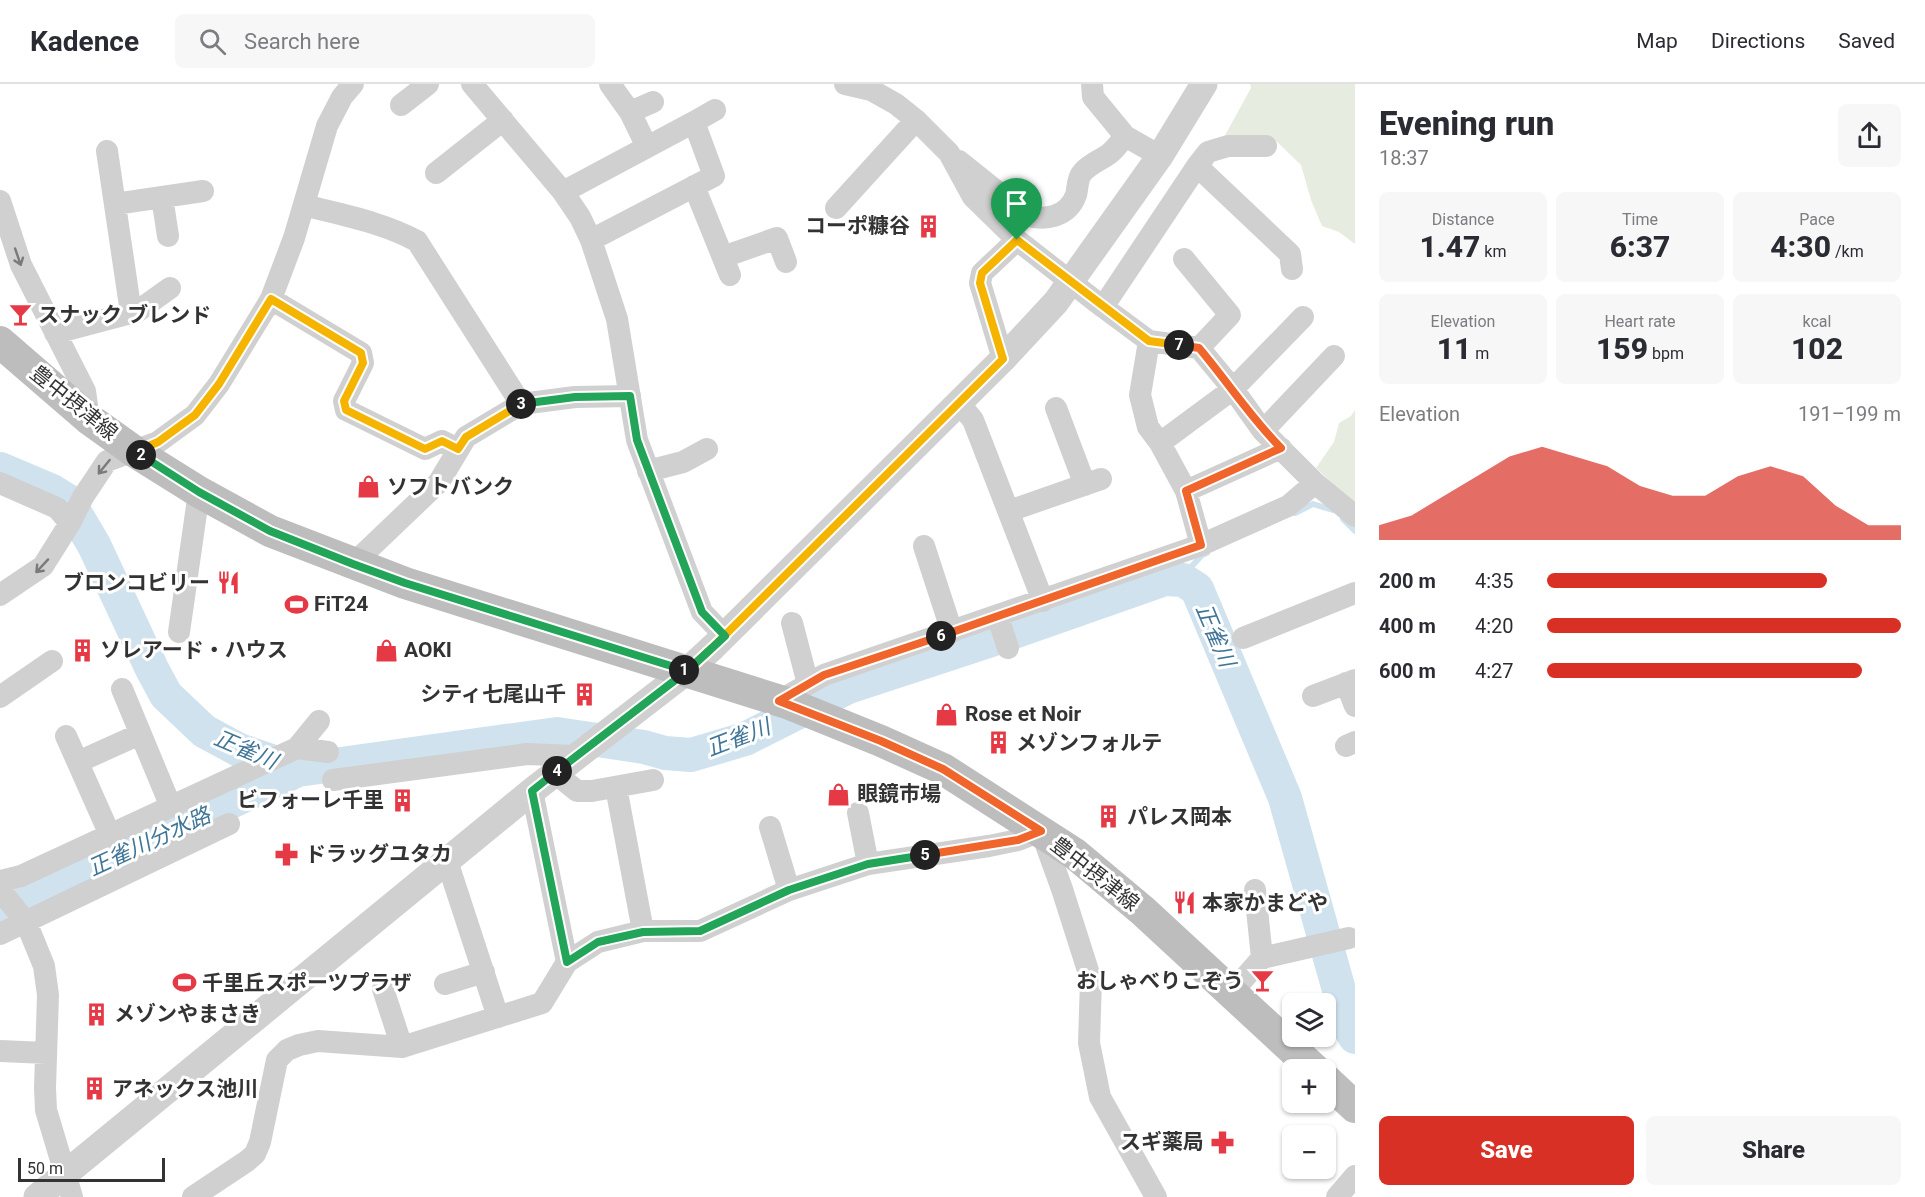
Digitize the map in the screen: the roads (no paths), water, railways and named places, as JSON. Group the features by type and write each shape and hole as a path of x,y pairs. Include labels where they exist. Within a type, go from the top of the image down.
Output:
{"main road":[{"name":"豊中摂津線","path":"0,342 89,418 135,452 199,492 270,531 405,583 687,671 791,696 826,718 943,769 1075,854 1143,911 1303,1059"},
{"path":"1336,1089 1355,1107"}],"street":[{"path":"0,595 43,566 83,497 108,460 158,442 195,415 219,384 271,299 281,276 304,205 327,126 342,97 353,84"},
{"path":"401,105 428,84"},
{"path":"472,84 563,192 591,240 617,319 637,440 702,612 725,636"},
{"path":"610,84 630,112 647,147"},
{"path":"845,84 871,87 916,120 949,153 1024,214 1043,218 1056,216 1066,209 1074,199 1081,174 1111,153 1125,136"},
{"path":"1092,84 1093,97 1125,136 1160,156"},
{"path":"37,1197 68,1186 447,861 532,791 687,671 725,636 1003,359 1056,302 1160,156 1204,84"},
{"path":"630,112 653,102"},
{"path":"563,192 715,110"},
{"path":"436,173 503,120"},
{"path":"836,208 916,120"},
{"path":"591,240 714,176 694,122"},
{"path":"1103,307 1208,153 1228,146 1266,146"},
{"path":"107,151 131,313"},
{"path":"949,153 973,197 1017,240 1149,341 1199,348 1233,389 1263,431 1315,483 1355,516"},
{"path":"1197,166 1290,254 1292,269"},
{"path":"694,186 727,266 777,238 786,262"},
{"path":"115,204 203,191"},
{"path":"162,197 168,236"},
{"path":"0,201 21,265 85,391 89,418"},
{"path":"304,205 400,231 417,241 521,404"},
{"path":"1003,359 980,283 982,273 1017,240"},
{"path":"1184,259 1230,315 1199,348"},
{"path":"55,333 138,311 171,288"},
{"path":"271,299 361,353 363,363 344,401 346,410 425,449 442,441 458,449"},
{"path":"1160,443 1233,389 1303,317"},
{"path":"1149,341 1140,395 1148,427 1160,443 1186,491 1201,545"},
{"path":"1263,431 1334,356"},
{"path":"353,564 439,482 466,437 521,404 575,397 630,396"},
{"path":"959,403 974,420 1043,601"},
{"path":"1009,511 1093,482 1056,408"},
{"path":"1186,491 1281,448"},
{"path":"648,471 683,462 707,449"},
{"path":"0,483 57,508 70,523"},
{"path":"791,696 824,675 1201,545 1288,506 1315,483"},
{"path":"179,632 199,492"},
{"path":"924,546 952,632"},
{"path":"1243,638 1355,593"},
{"path":"998,616 1008,648"},
{"path":"791,696 792,623"},
{"path":"0,697 52,661"},
{"path":"1313,696 1351,682 1355,706"},
{"path":"122,689 171,807"},
{"path":"68,1186 46,1110 48,995 45,966 23,918 1,888 21,876 297,748 319,721"},
{"path":"78,762 140,734"},
{"path":"66,736 110,836"},
{"path":"297,748 328,752"},
{"path":"333,780 527,754 565,765 577,791 592,791 653,780"},
{"path":"616,787 643,932"},
{"path":"532,791 567,962"},
{"path":"858,813 868,864"},
{"path":"0,934 23,918 229,824"},
{"path":"770,828 789,890"},
{"path":"193,1197 255,1155 260,1142 277,1060 287,1050 318,1041 402,1047 542,1003 567,962 598,942 643,932 700,931 789,890 868,864 989,846 1018,840 1041,831 1091,980 1089,1043 1100,1097 1156,1197"},
{"path":"447,861 498,1017"},
{"path":"1255,890 1262,958"},
{"path":"1232,992 1262,958 1343,939"},
{"path":"445,984 484,972"},
{"path":"383,989 402,1047"},
{"path":"0,1051 46,1053"},
{"path":"1337,1197 1355,1176"}],"waterway":[{"name":"正雀川","path":"0,469 52,491 68,501 94,545 166,695 204,731 239,750 298,770 557,734 644,747 665,753 691,755 745,739 848,687 1165,579 1183,580 1197,589 1285,798 1350,1029 1355,1037"},
{"path":"1295,513 1313,504 1333,510"},
{"path":"1343,519 1355,531"},
{"path":"1192,566 1207,553"},
{"name":"正雀川分水路","path":"0,912 298,770"}],"place":[{"name":"コーポ糠谷","path":"928,226"},
{"name":"スナック ブレンド","path":"20,315"},
{"name":"ソフトバンク","path":"369,487"},
{"name":"ブロンコビリー","path":"228,583"},
{"name":"FiT24","path":"296,604"},
{"name":"ソレアード・ハウス","path":"82,650"},
{"name":"AOKI","path":"386,650"},
{"name":"シティ七尾山千","path":"584,694"},
{"name":"Rose et Noir","path":"947,714"},
{"name":"メゾンフォルテ","path":"998,743"},
{"name":"眼鏡市場","path":"839,794"},
{"name":"ビフォーレ千里","path":"402,800"},
{"name":"パレス岡本","path":"1109,817"},
{"name":"ドラッグユタカ","path":"287,854"},
{"name":"本家かまどや","path":"1184,903"},
{"name":"おしゃべりこぞう","path":"1262,981"},
{"name":"千里丘スポーツプラザ","path":"184,983"},
{"name":"メゾンやまさき","path":"96,1014"},
{"name":"アネックス池川","path":"94,1089"},
{"name":"スギ薬局","path":"1222,1142"}]}
